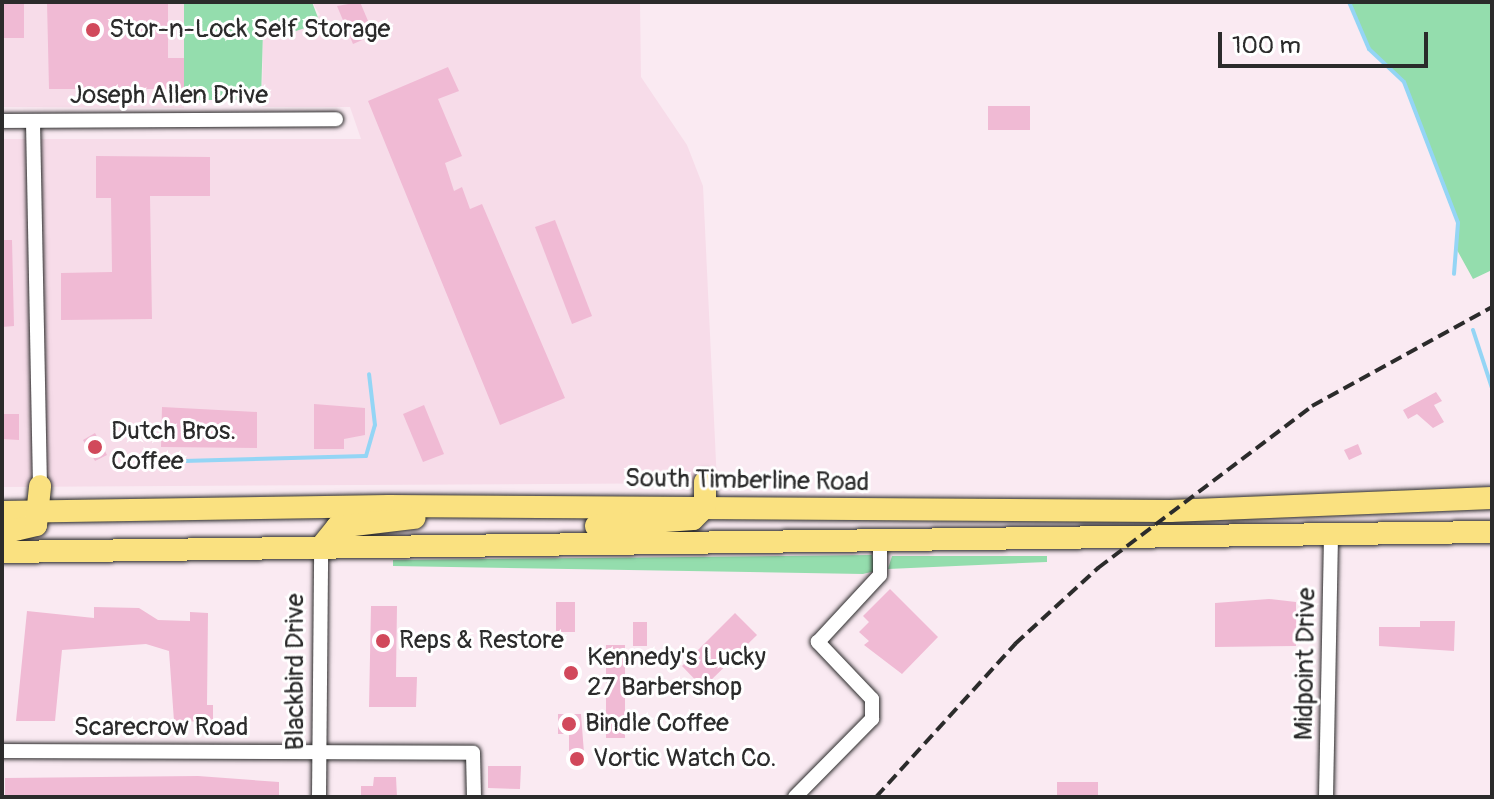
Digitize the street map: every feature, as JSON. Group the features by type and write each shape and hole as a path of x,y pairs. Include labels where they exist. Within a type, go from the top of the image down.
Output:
{"main road":[{"path":"473,542 546,528 686,521 705,507 705,482"},
{"path":"2,533 31,529 40,511 40,486"},
{"name":"South Timberline Road","path":"2,512 511,507 1170,511 1488,498"},
{"path":"321,547 337,527 511,507"},
{"path":"2,552 473,542 1331,531 1492,532"},
{"path":"1446,532 1492,545"}],"street":[{"name":"Joseph Allen Drive","path":"2,121 336,119"},
{"path":"33,122 40,486"},
{"name":"Midpoint Drive","path":"1326,797 1331,531"},
{"path":"795,797 872,719 872,699 818,642 880,575 880,539"},
{"name":"Blackbird Drive","path":"319,797 321,547"},
{"name":"Scarecrow Road","path":"2,751 473,753 474,797"}],"shaded area":[{"name":"Stor-n-Lock Self Storage","path":"2,2 184,2 184,108 2,107"},
{"path":"312,2 640,2 641,77 687,145 703,186 717,483 2,487 2,139 361,139 350,107 262,107 263,30 290,33 320,15"}],"green space":[{"path":"184,2 312,2 320,23 290,33 263,31 261,100 184,100"},
{"path":"1349,2 1492,2 1492,270 1473,279 1457,250 1458,223 1404,83 1369,49"},
{"path":"872,555 875,571 863,574 393,566 393,560"},
{"path":"892,556 1047,556 1047,562 888,569"}],"building":[{"path":"2,2 24,2 24,38 2,38"},
{"path":"47,2 168,2 168,58 184,58 184,89 49,89"},
{"path":"360,2 374,35 353,44 337,6"},
{"path":"448,67 459,91 438,99 462,156 445,163 454,191 462,187 470,209 482,204 565,398 500,425 368,101"},
{"path":"988,106 1030,106 1030,130 988,130"},
{"path":"96,156 210,157 210,196 150,196 152,319 61,320 61,273 112,272 111,198 96,198"},
{"path":"555,220 592,316 572,324 535,227"},
{"path":"2,240 12,240 14,326 2,327"},
{"path":"1436,392 1442,401 1434,405 1444,422 1433,428 1417,414 1408,419 1403,410"},
{"path":"314,404 365,408 365,435 344,439 344,449 314,449"},
{"path":"424,405 444,454 423,462 403,414"},
{"path":"162,407 257,412 257,448 161,447"},
{"path":"2,414 19,414 19,440 2,439"},
{"name":"Dutch Bros. Coffee","path":"95,433 107,455 95,461 83,440"},
{"path":"1358,444 1362,454 1349,460 1344,450"},
{"path":"890,589 938,637 902,674 864,645 869,641 859,632 869,622 863,616"},
{"path":"1269,599 1296,602 1296,646 1215,647 1215,603"},
{"path":"556,602 575,602 575,632 556,632"},
{"name":"Reps & Restore","path":"371,606 397,606 396,677 417,677 416,707 369,707"},
{"path":"94,607 139,608 158,620 190,621 190,612 208,613 207,705 213,705 213,722 174,721 169,651 146,644 62,650 55,721 16,721 27,611 94,618"},
{"path":"735,613 757,635 703,688 682,666"},
{"path":"1420,621 1455,621 1454,651 1379,646 1379,627 1420,627"},
{"path":"633,622 647,622 647,646 633,646"},
{"path":"606,645 625,645 625,738 606,738"},
{"name":"Kennedy's Lucky 27 Barbershop","path":"563,665 578,665 578,680 563,680"},
{"path":"558,714 581,714 585,766 569,765 569,734 558,734"},
{"path":"488,766 521,766 520,789 488,788"},
{"path":"198,776 279,782 279,797 5,797 5,778"},
{"path":"374,777 396,777 397,797 361,797 361,786 373,786"},
{"path":"1057,782 1098,782 1098,797 1057,797"}],"waterway":[{"path":"1349,2 1369,49 1404,82 1458,223 1454,274"},
{"path":"1473,330 1492,388"},
{"path":"183,461 366,456 375,425 369,374"}],"railway":[{"path":"876,797 1015,644 1098,568 1312,406 1492,307"}],"place":[{"name":"Stor-n-Lock Self Storage","path":"93,30"},
{"name":"Dutch Bros. Coffee","path":"95,447"},
{"name":"Reps & Restore","path":"383,641"},
{"name":"Kennedy's Lucky 27 Barbershop","path":"571,673"},
{"name":"Bindle Coffee","path":"569,724"},
{"name":"Vortic Watch Co.","path":"577,759"}]}
